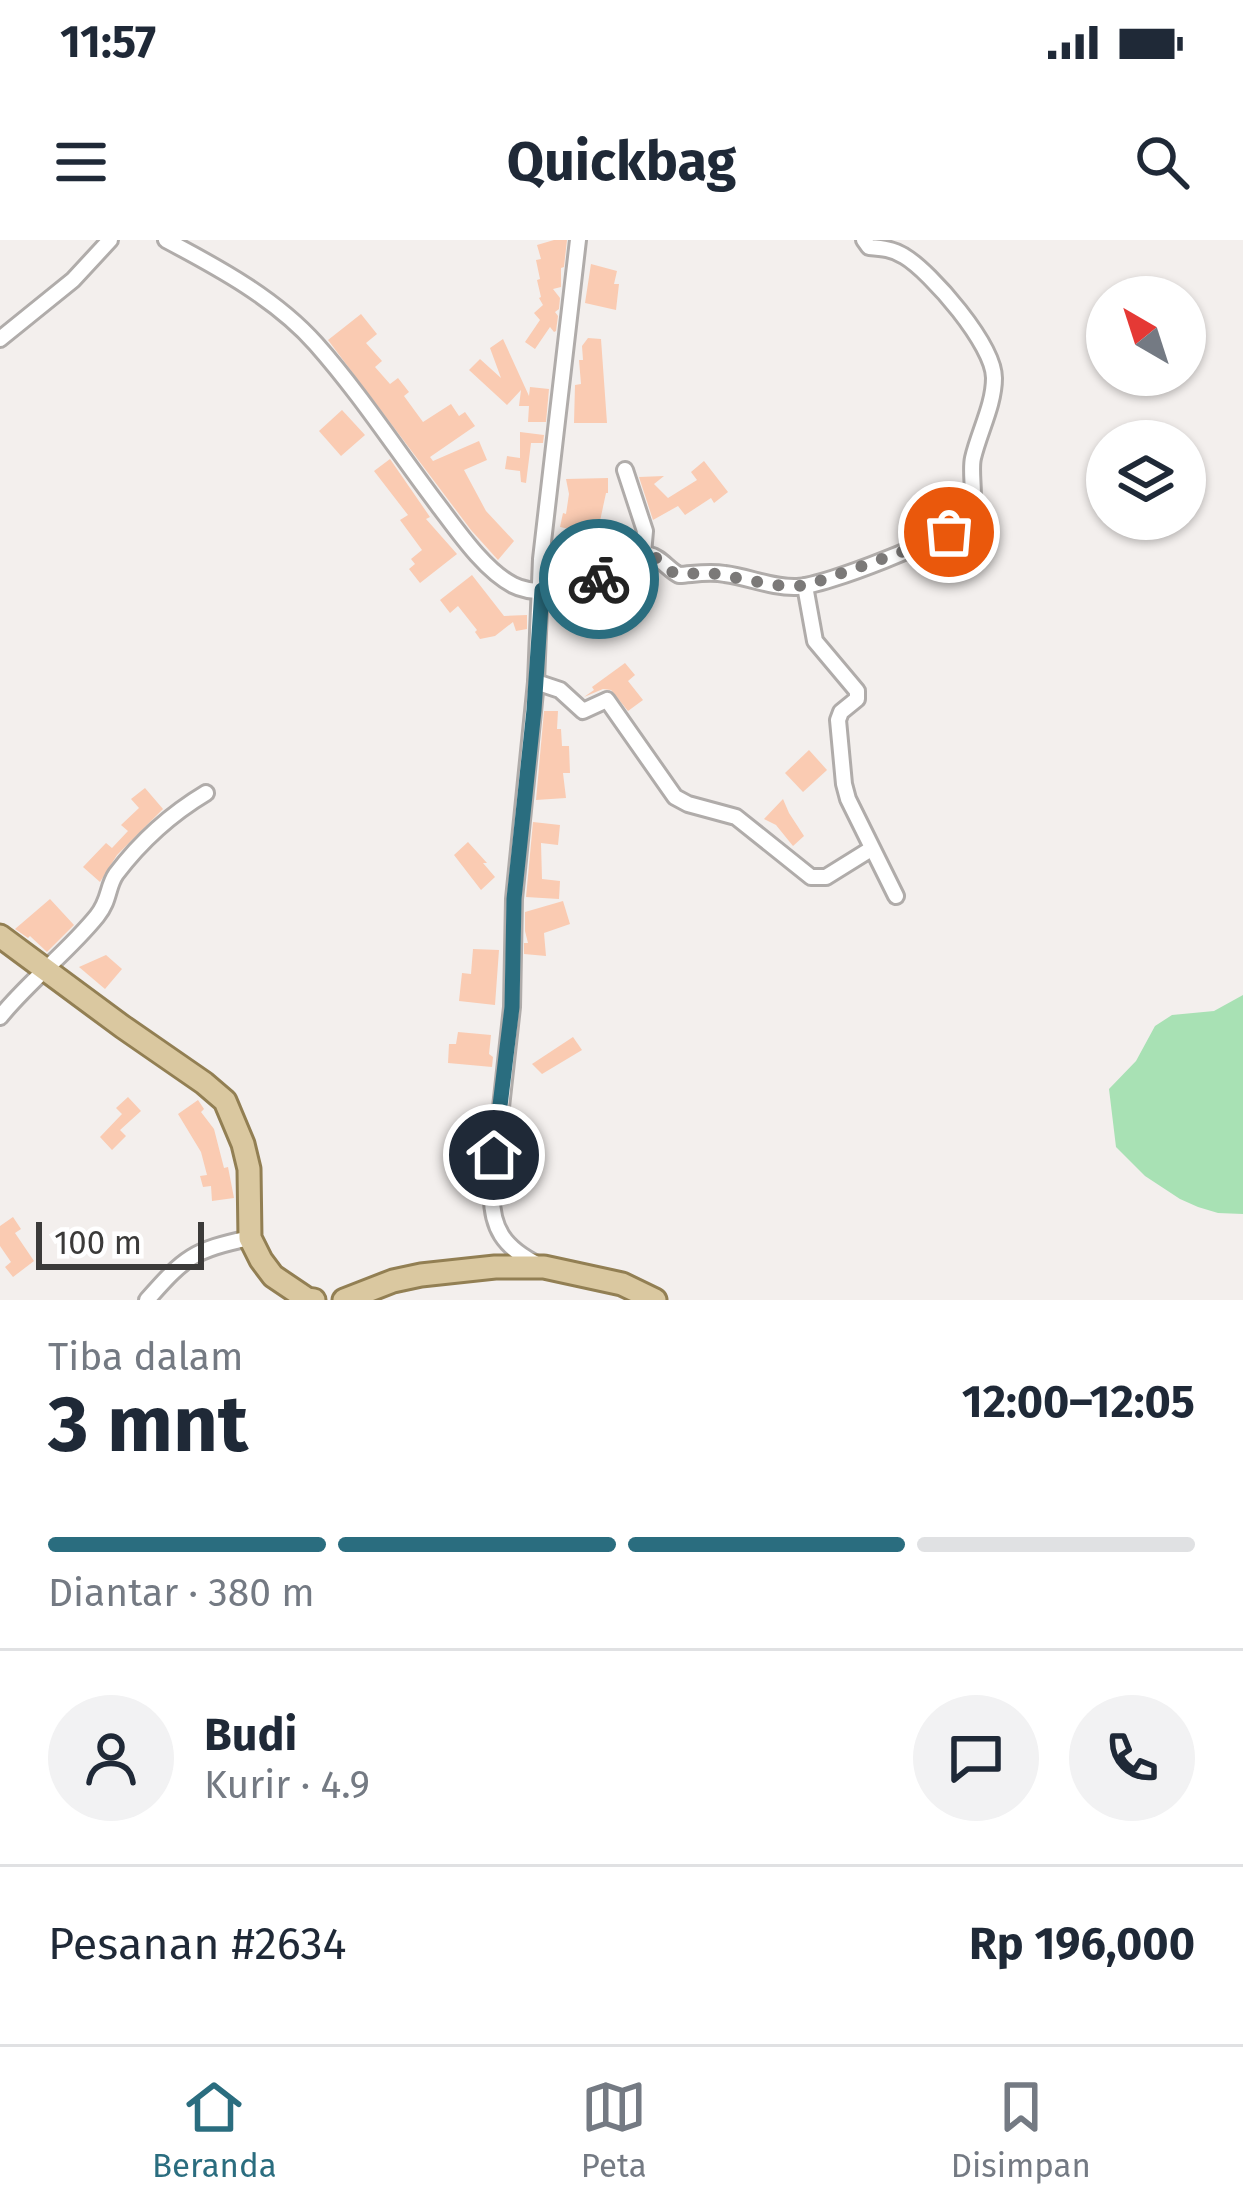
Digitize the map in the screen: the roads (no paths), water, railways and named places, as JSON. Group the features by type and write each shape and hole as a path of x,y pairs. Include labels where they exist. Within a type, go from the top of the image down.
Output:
{"main road":[{"path":"0,936 225,1101 249,1169 250,1238 273,1276 314,1300"},
{"path":"344,1300 393,1281 495,1267 544,1267 622,1284 655,1300"}],"street":[{"path":"0,339 73,280 110,240"},
{"path":"166,240 236,279 313,340 469,544 508,583 542,590 586,586 644,554 680,575 705,572 805,586 930,542 968,518 973,455 995,383 994,370 981,337 917,264 895,251 869,247 864,240"},
{"path":"544,1267 499,1232 491,1207 512,1007 514,899 536,682 541,559 578,240"},
{"path":"625,470 645,531 644,554"},
{"path":"805,586 815,640 857,691 857,699 839,715 848,799 896,896"},
{"path":"536,682 560,689 583,711 607,700 675,797 736,817 806,875 826,877 871,849"},
{"path":"0,1017 94,920 108,901 117,873 137,848 178,810 206,793"},
{"path":"147,1300 183,1261 200,1251 250,1238"}]}
